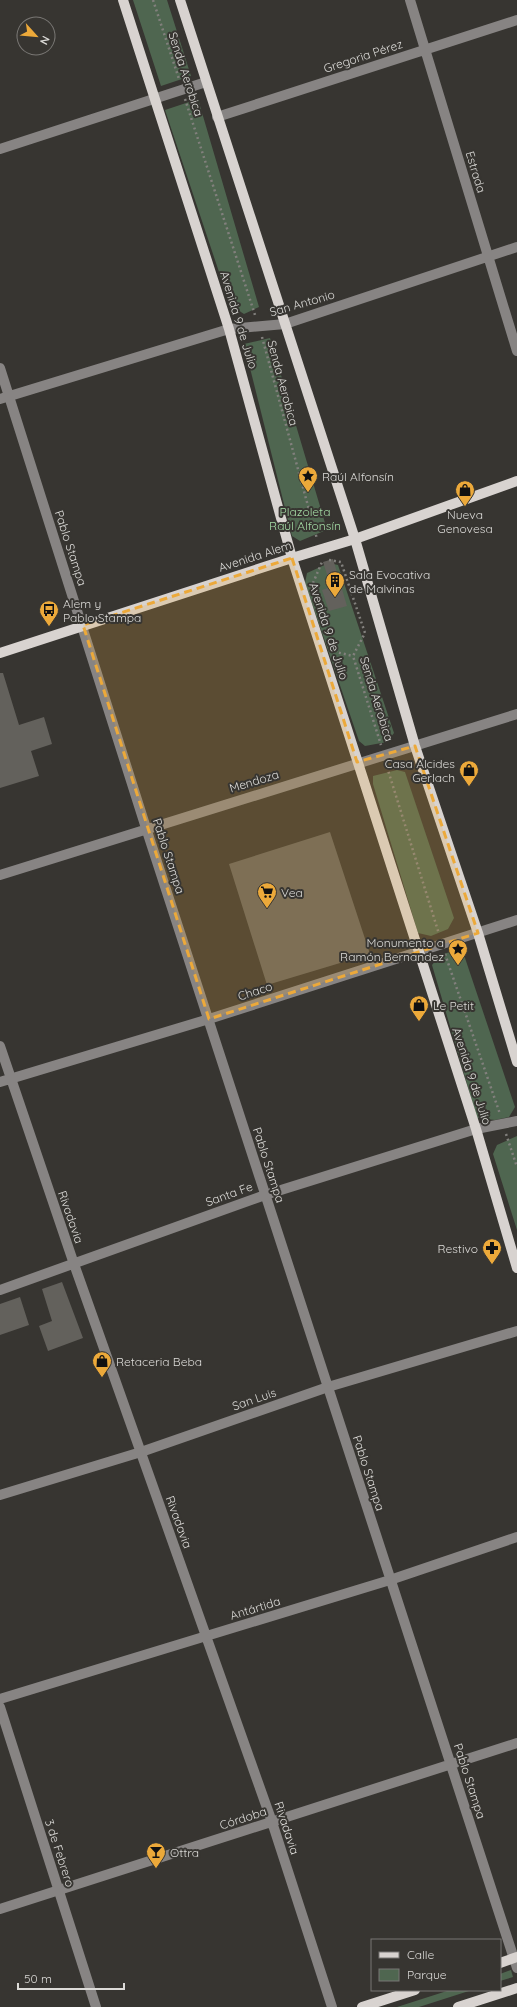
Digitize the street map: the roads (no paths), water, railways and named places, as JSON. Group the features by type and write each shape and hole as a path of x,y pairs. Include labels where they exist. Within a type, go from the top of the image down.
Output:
{"main road":[{"name":"Avenida 9 de Julio","path":"123,0 229,329 292,558 476,1129 517,1268"},
{"path":"180,0 355,539 415,746 478,933 517,1062"},
{"name":"Avenida Alem","path":"0,653 292,558 322,555 355,539 517,481"},
{"path":"501,1963 516,1961"},
{"path":"458,2007 517,1988"},
{"path":"362,2007 412,1991"}],"street":[{"name":"Estrada","path":"410,0 517,351"},
{"name":"Gregoria Pérez","path":"217,117 517,20"},
{"path":"0,149 206,82"},
{"name":"San Antonio","path":"4,398 229,329 259,328 285,324 517,247"},
{"name":"Pablo Stampa","path":"0,368 4,398 83,626 146,828 265,1195 516,1961"},
{"name":"Mendoza","path":"0,875 357,762 384,756 517,714"},
{"name":"Chaco","path":"0,1082 209,1019 517,920"},
{"name":"Rivadavia","path":"0,1046 74,1264 272,1822 332,2007"},
{"name":"Santa Fe","path":"0,1290 265,1195 476,1129 504,1125 517,1121"},
{"name":"San Luis","path":"0,1495 141,1452 328,1387 517,1331"},
{"name":"Antártida","path":"0,1699 390,1580 517,1537"},
{"name":"3 de Febrero","path":"0,1707 96,2007"},
{"name":"Córdoba","path":"0,1909 517,1743"}],"place":[{"name":"Raúl Alfonsín","path":"308,493"},
{"name":"Nueva Genovesa","path":"465,507"},
{"name":"Sala Evocativa de Malvinas","path":"335,598"},
{"name":"Alem y Pablo Stampa","path":"49,627"},
{"name":"Casa Alcides Gerlach","path":"469,787"},
{"name":"Vea","path":"267,909"},
{"name":"Monumento a Ramón Bernandez","path":"458,966"},
{"name":"Le Petit","path":"419,1022"},
{"name":"Restivo","path":"492,1265"},
{"name":"Retaceria Beba","path":"102,1378"},
{"name":"Ottra","path":"156,1869"}],"park label":[{"name":"Plazoleta Raúl Alfonsín","path":"305,518"}]}
